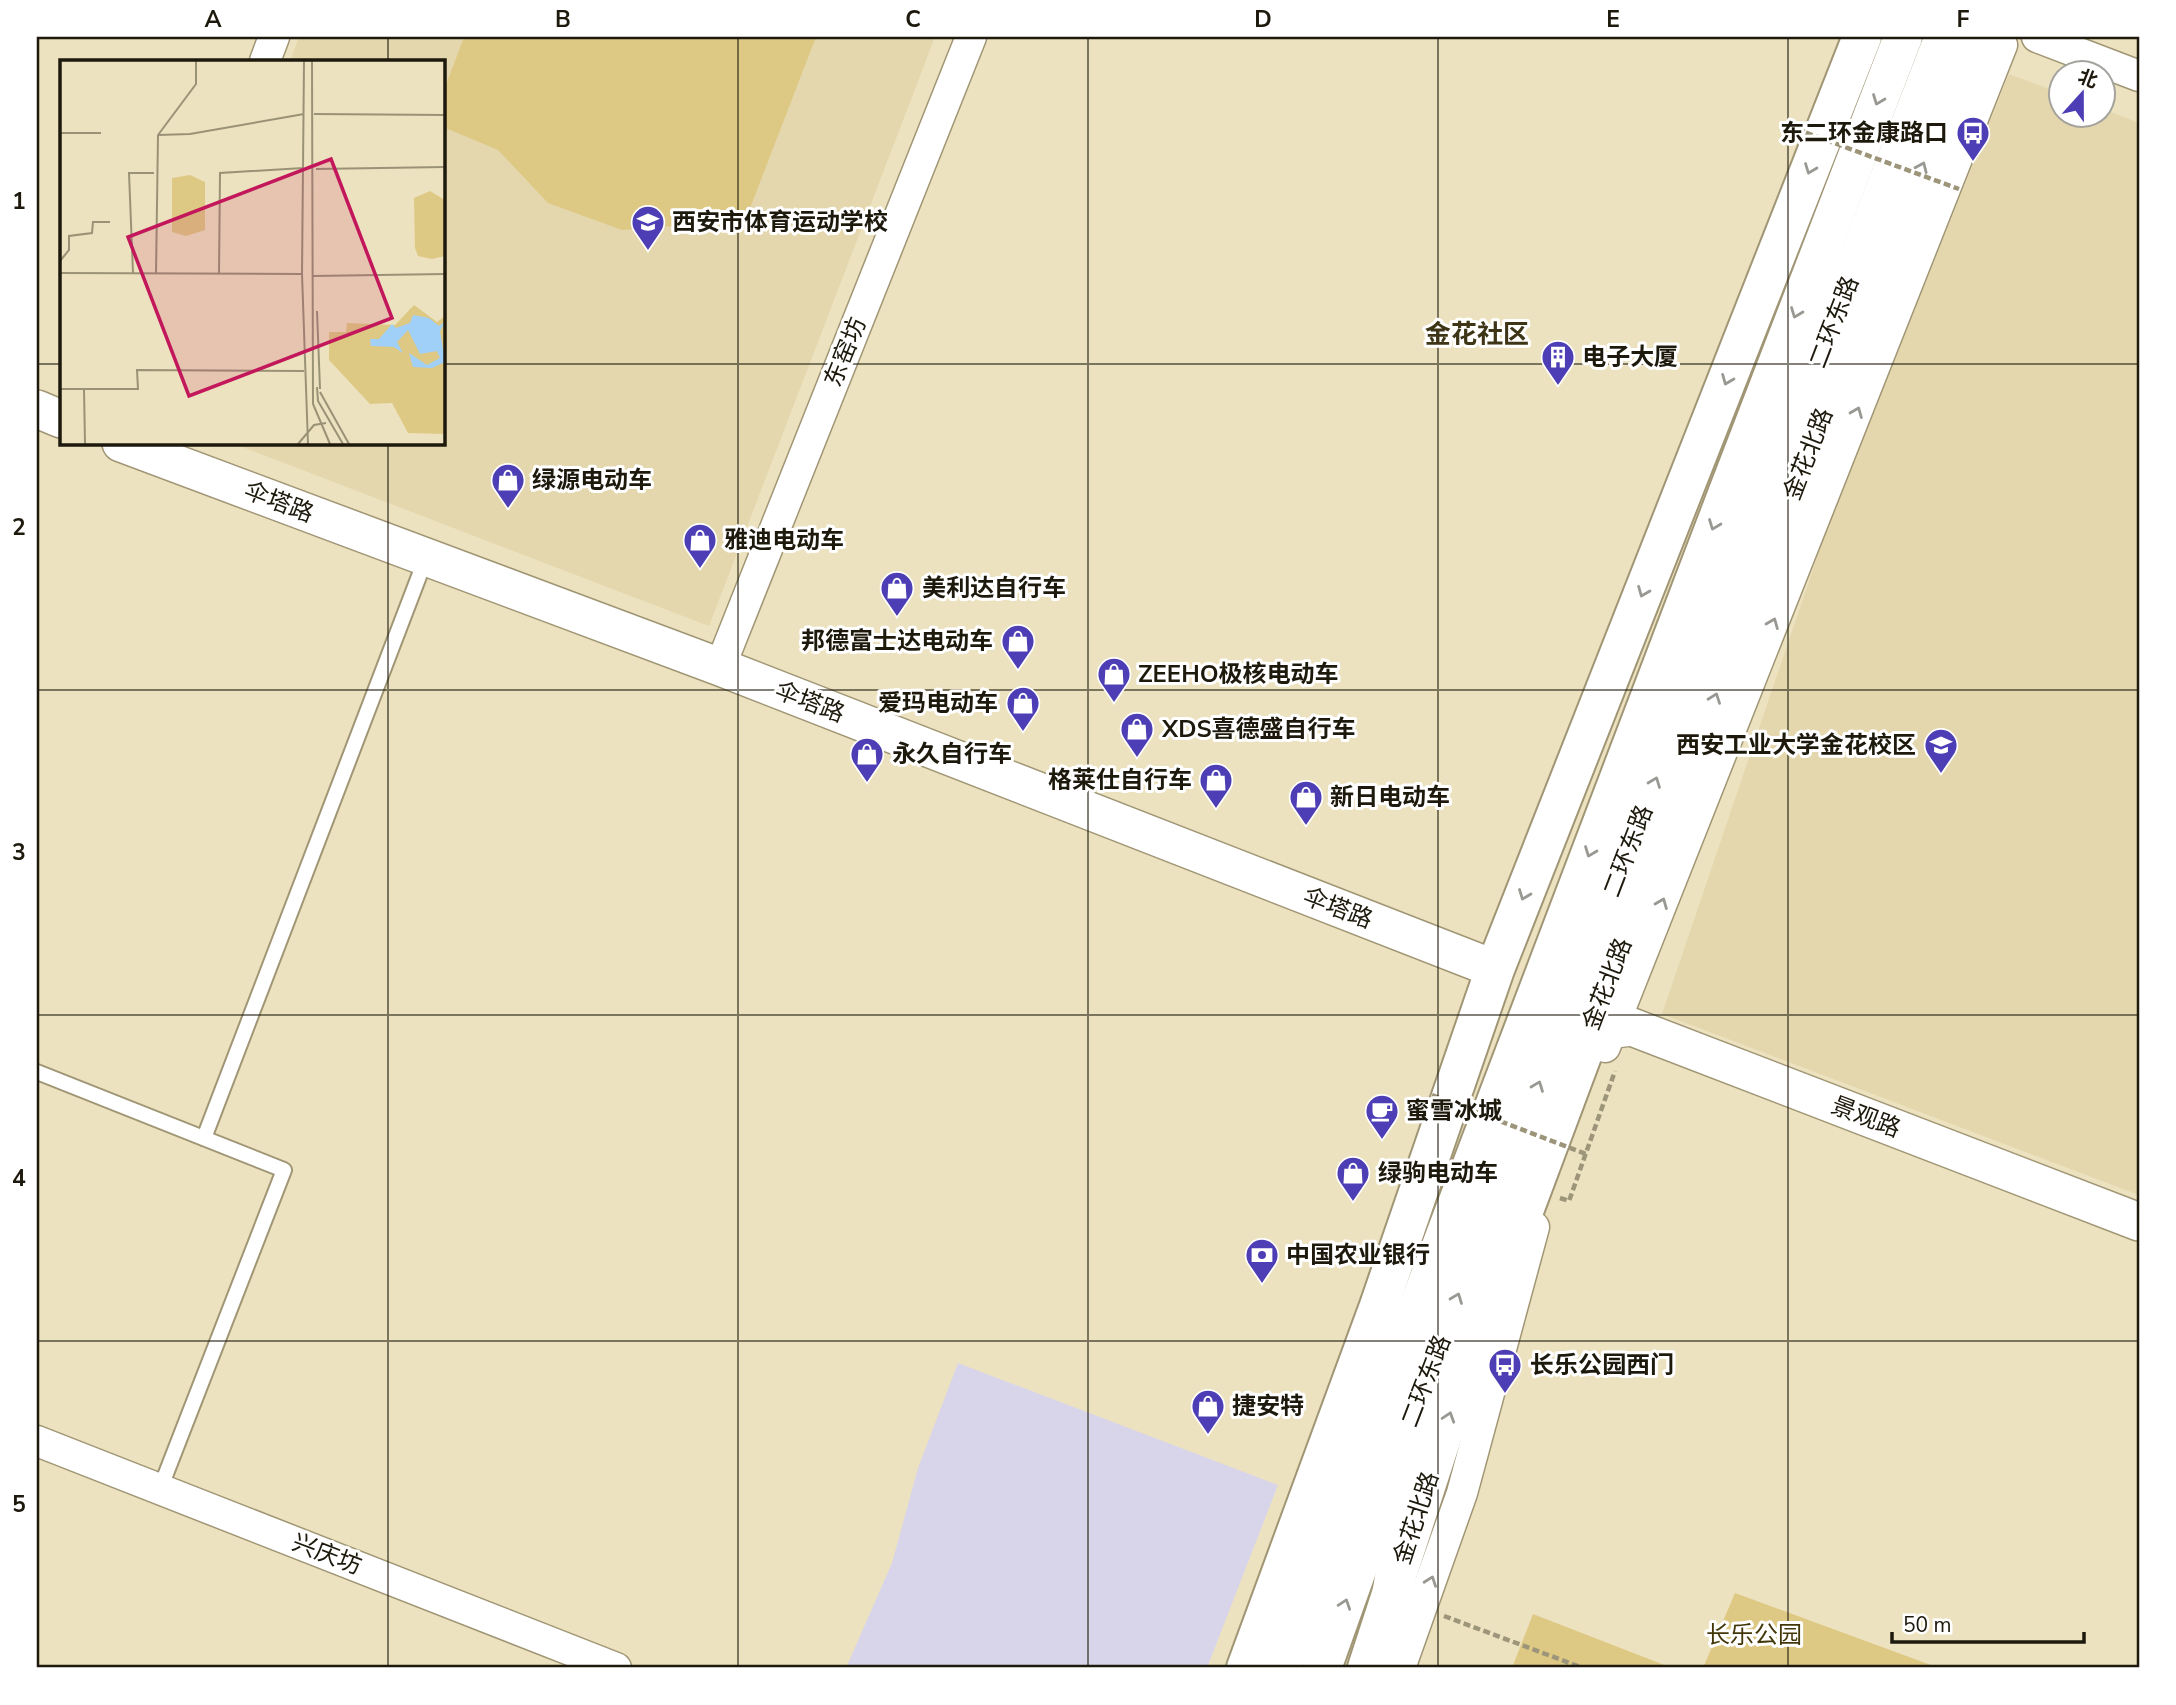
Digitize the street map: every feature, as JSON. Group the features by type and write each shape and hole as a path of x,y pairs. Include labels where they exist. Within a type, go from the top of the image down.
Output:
{"main road":[{"path":"1247,1668 1374,1319 1495,969 1862,37"},
{"name":"二环东路","path":"1322,1668 1410,1377 1670,639 1903,37"},
{"name":"二环东路","path":"1282,1668 1344,1497 1410,1377 1696,674 1944,37"},
{"path":"1917,111 1975,37"},
{"name":"金花北路","path":"1367,1668 1406,1602 1460,1382 1601,1031 1776,536 1908,199 1981,37"},
{"path":"1278,1584 1410,1377"},
{"path":"1406,1602 1410,1377"}],"street":[{"path":"265,60 274,37"},
{"name":"东窑坊","path":"720,667 971,37"},
{"path":"1601,1031 2002,45 1998,37"},
{"path":"2037,37 2139,76"},
{"path":"37,409 60,419"},
{"name":"伞塔路","path":"127,444 720,667 1495,969"},
{"name":"景观路","path":"1601,1031 1632,1027 2139,1222"},
{"name":"兴庆坊","path":"37,1441 616,1668"},
{"path":"1400,1668 1406,1602"}],"lane":[{"path":"204,1138 426,557"},
{"path":"37,1072 284,1170 160,1489"}],"path":[{"path":"1797,129 1959,189"},
{"path":"1569,1201 1607,1093"},
{"path":"1432,1095 1586,1154"},
{"path":"1406,1602 1583,1668"}],"shaded area":[{"name":"西安市体育运动学校","path":"299,37 935,37 709,626 235,444 444,444 444,60 290,60"},
{"name":"西安工业大学金花校区","path":"2009,74 2046,88 2046,130 2116,130 2116,114 2139,123 2139,1195 1662,1014 1824,537"},
{"path":"958,1363 1278,1485 1207,1668 846,1668 892,1563 918,1468"}],"green space":[{"path":"464,37 816,37 747,216 687,225 622,230 548,203 498,150 444,127 444,90"},
{"name":"长乐公园","path":"1735,1593 1939,1668 1703,1668"},
{"name":"长乐公园","path":"1533,1614 1672,1668 1512,1668"}],"place":[{"name":"东二环金康路口","path":"1973,163"},
{"name":"西安市体育运动学校","path":"648,252"},
{"name":"电子大厦","path":"1558,387"},
{"name":"绿源电动车","path":"508,510"},
{"name":"雅迪电动车","path":"700,570"},
{"name":"美利达自行车","path":"897,618"},
{"name":"邦德富士达电动车","path":"1018,671"},
{"name":"ZEEHO极核电动车","path":"1114,704"},
{"name":"爱玛电动车","path":"1023,733"},
{"name":"XDS喜德盛自行车","path":"1137,759"},
{"name":"西安工业大学金花校区","path":"1941,775"},
{"name":"永久自行车","path":"867,784"},
{"name":"格莱仕自行车","path":"1216,810"},
{"name":"新日电动车","path":"1306,827"},
{"name":"蜜雪冰城","path":"1382,1141"},
{"name":"绿驹电动车","path":"1353,1203"},
{"name":"中国农业银行","path":"1262,1285"},
{"name":"长乐公园西门","path":"1505,1395"},
{"name":"捷安特","path":"1208,1436"}],"district":[{"name":"金花社区","path":"1477,334"}]}
